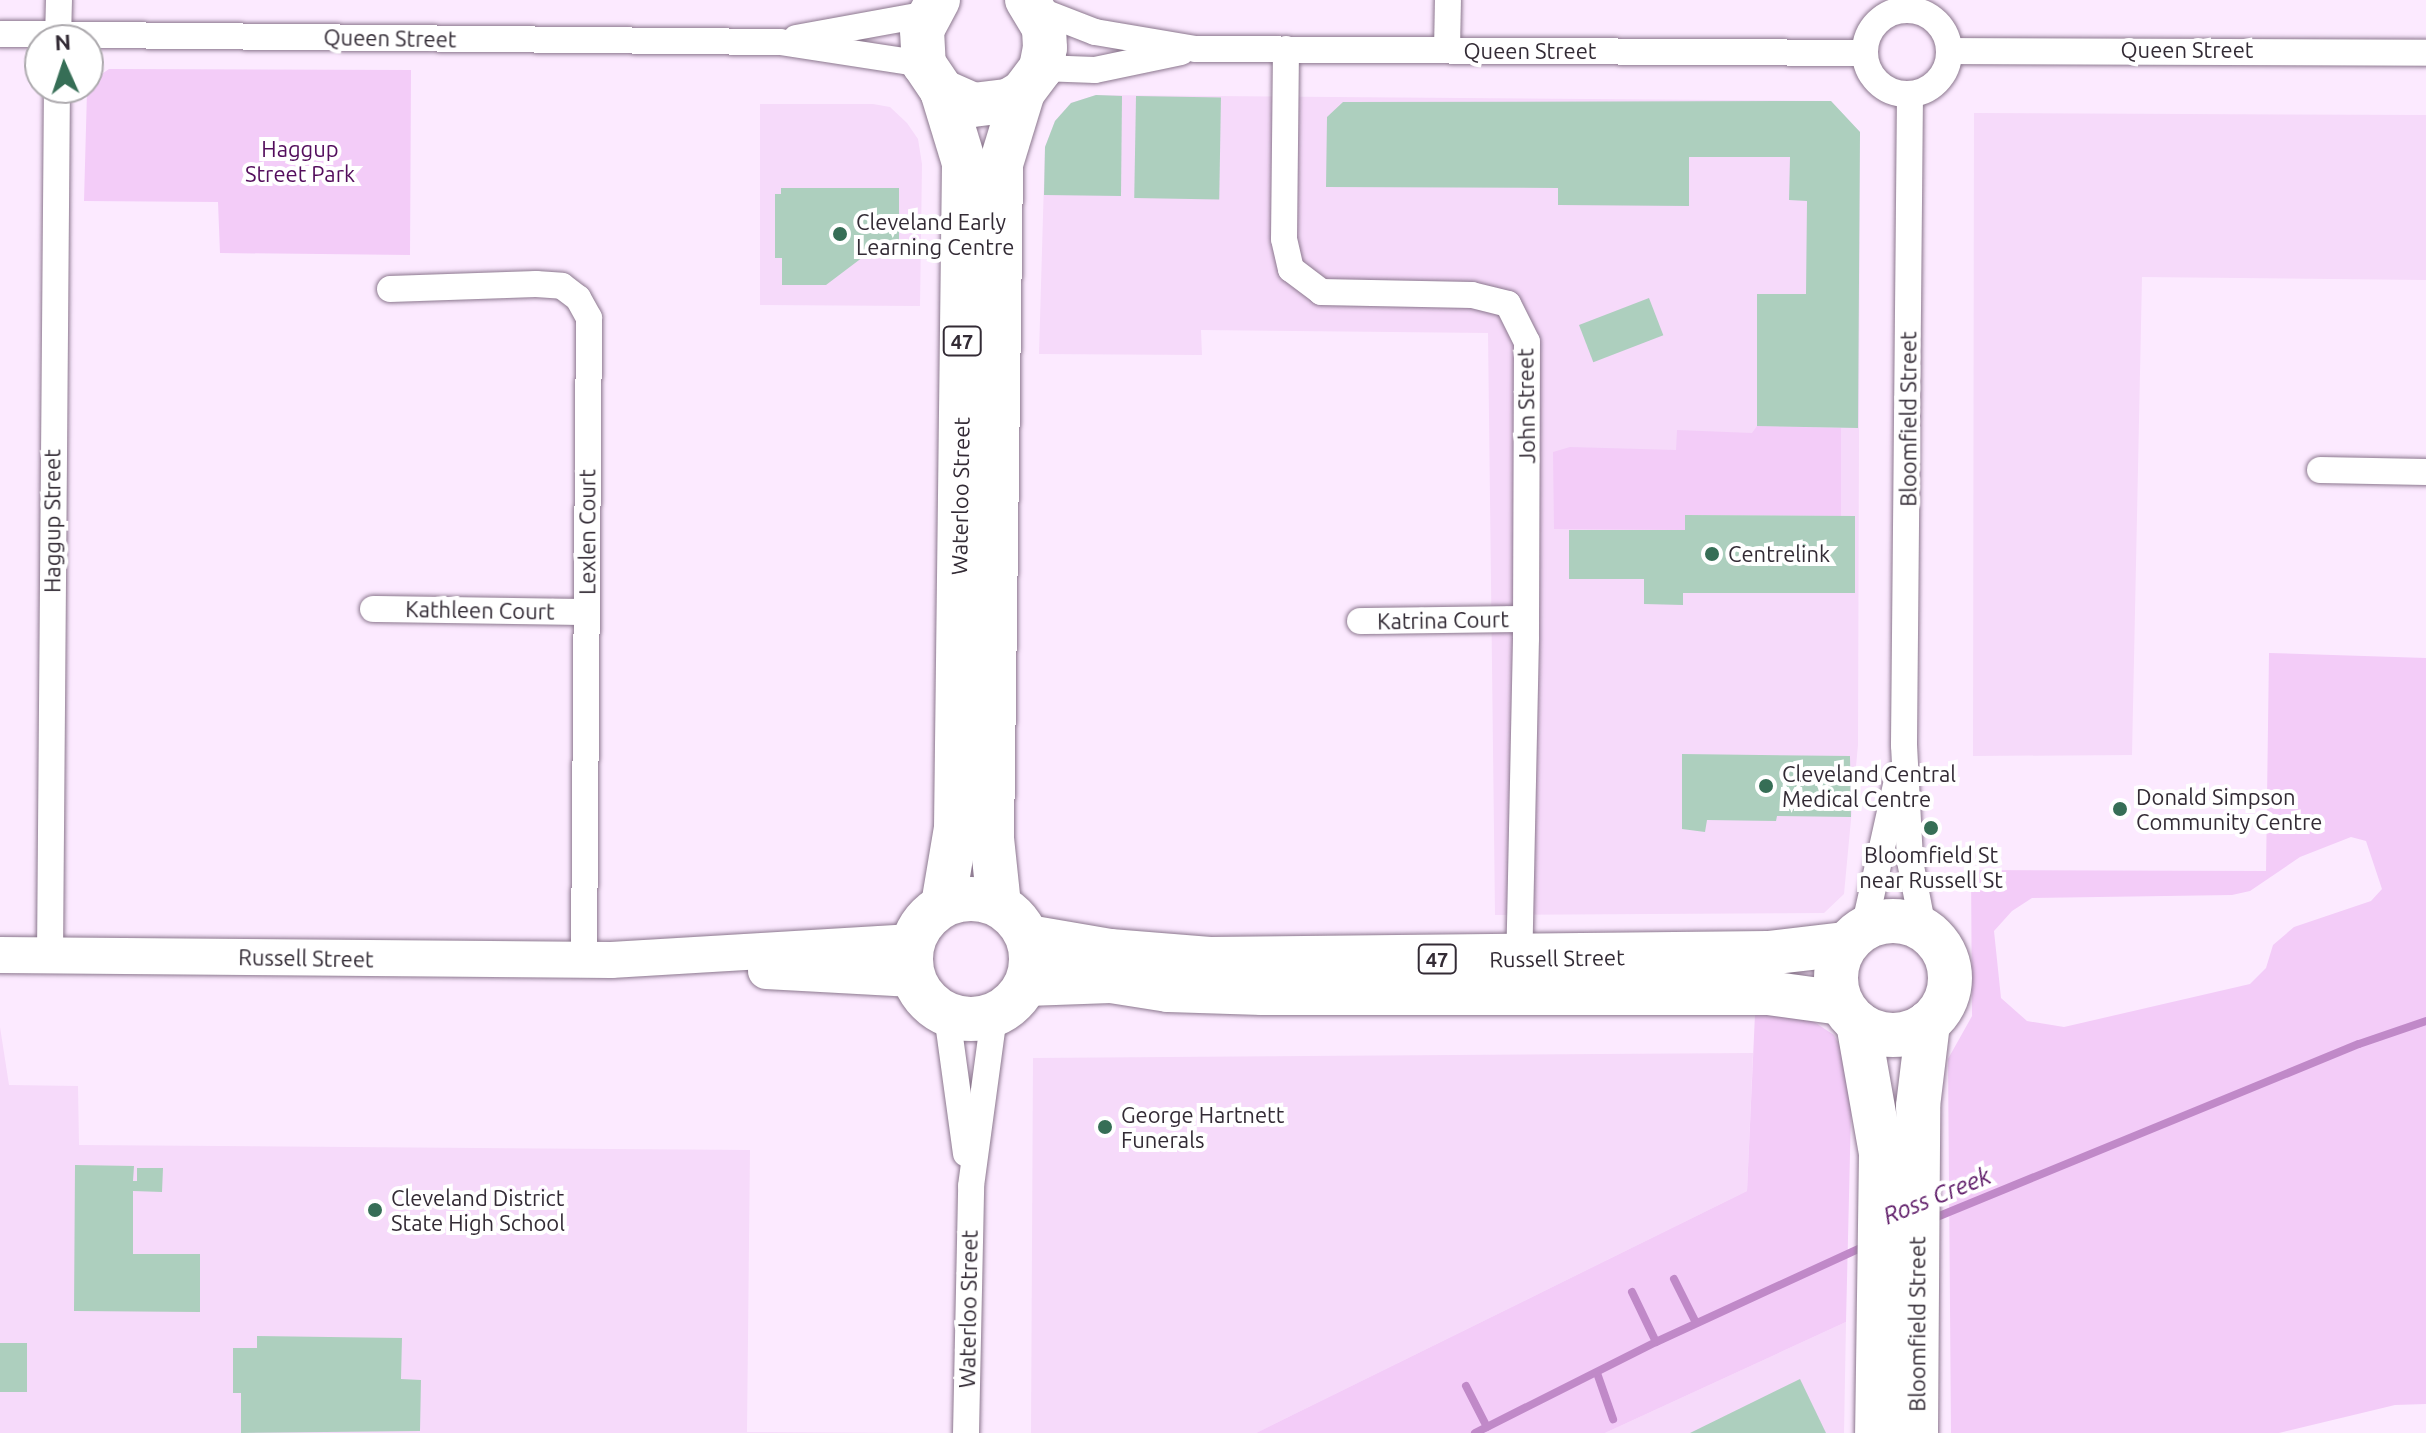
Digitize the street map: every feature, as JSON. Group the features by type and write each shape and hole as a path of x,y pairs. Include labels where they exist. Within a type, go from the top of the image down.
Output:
{"highway":[{"name":"47","path":"1031,5 1044,28 1045,48 1032,80"},
{"name":"47","path":"933,7 921,39 933,78"},
{"path":"933,78 973,105 1008,101 1032,80"},
{"name":"Waterloo Street","path":"933,78 964,163 956,828 943,905"},
{"name":"Waterloo Street","path":"1014,921 992,838 1001,164 1032,80"},
{"name":"47","path":"943,905 971,898 1014,921 1032,956 1027,984"},
{"path":"943,905 924,920 912,960 923,998 947,1015 967,1021 994,1016 1015,1002 1027,984"},
{"name":"47","path":"1855,936 1893,920 1923,928"},
{"name":"Russell Street","path":"1014,921 1110,951 1210,959 1519,959 1768,953 1855,936"},
{"path":"1923,928 1946,954 1951,971 1945,1004 1928,1023"},
{"path":"1850,1013 1835,973 1855,936"},
{"name":"Russell Street","path":"1027,984 1111,981 1168,990 1274,993 1768,993 1850,1013"},
{"name":"47","path":"1850,1013 1874,1032 1893,1035 1911,1032 1928,1023"},
{"name":"Bloomfield Street","path":"1850,1013 1881,1153 1899,1192 1917,1267 1916,1433"},
{"name":"Bloomfield Street","path":"1877,1433 1879,1285 1918,1106 1928,1023"}],"main road":[{"name":"Russell Street","path":"0,955 912,960"}],"street":[{"path":"58,24 59,0"},
{"path":"1447,50 1448,0"},
{"name":"Queen Street","path":"1031,5 1095,32 1196,49 1864,53"},
{"path":"1910,5 1933,19 1941,28 1949,51 1947,63 1934,84 1910,94 1896,93 1873,79 1864,53 1873,27 1883,17 1910,5"},
{"name":"Queen Street","path":"780,42 933,7"},
{"name":"Queen Street","path":"0,34 24,35"},
{"name":"Queen Street","path":"104,37 780,42 933,78"},
{"name":"Queen Street","path":"1032,80 1196,49"},
{"name":"John Street","path":"1286,49 1284,239 1291,269 1321,292 1472,295 1508,304 1527,342 1526,619 1519,959"},
{"name":"Queen Street","path":"1949,51 2426,53"},
{"name":"Bloomfield Street","path":"1910,94 1904,745 1910,861 1923,928"},
{"name":"Haggup Street","path":"50,955 57,104"},
{"name":"Lexlen Court","path":"390,289 536,284 562,286 578,298 589,318 586,612 598,960"},
{"path":"2320,470 2426,472"},
{"name":"Kathleen Court","path":"373,609 586,612"},
{"name":"Katrina Court","path":"1360,621 1526,619"},
{"name":"Bloomfield Street","path":"1855,936 1904,745"},
{"name":"Waterloo Street","path":"947,1015 971,1186"},
{"name":"Waterloo Street","path":"966,1433 971,1186 994,1016"}],"shaded area":[{"path":"1096,95 1831,101 1860,132 1858,745 1844,894 1824,913 1495,915 1488,333 1201,330 1202,355 1039,354 1045,147 1055,121 1071,103"},
{"name":"Cleveland Early Learning Centre","path":"760,104 873,104 890,107 907,123 918,139 922,164 920,306 760,305"},
{"path":"1974,113 2426,115 2426,280 2142,277 2132,755 1973,756"},
{"name":"Cleveland District State High School","path":"0,1027 9,1085 78,1086 79,1145 750,1150 747,1432 911,1433 0,1433"},
{"path":"1753,1053 1747,1191 1256,1433 1031,1433 1033,1058"},
{"path":"1846,1322 1844,1433 1605,1433"}],"green space":[{"name":"Haggup Street Park","path":"109,69 411,70 410,255 220,253 218,202 84,201 87,104 104,104 104,72"},
{"path":"1757,426 1841,428 1841,516 1686,515 1685,530 1554,529 1553,452 1570,447 1676,450 1677,430 1752,433"},
{"path":"2269,653 2426,658 2426,1404 2395,1405 2279,1433 1951,1433 1948,1059 1972,1016 1971,870 2266,871","holes":["2351,837 2366,841 2382,889 2371,901 2294,927 2273,945 2266,968 2250,984 2064,1027 2027,1021 2001,998 1994,931 2012,911 2032,898 2232,895 2250,891 2300,857"]},
{"path":"1755,1014 1802,1014 1834,1035 1852,1070 1846,1322 1605,1433 1256,1433 1747,1191"}],"building":[{"path":"1096,95 1122,96 1121,196 1044,195 1045,147 1055,121 1071,103"},
{"path":"1136,96 1221,97 1219,199 1134,198"},
{"path":"1831,101 1860,132 1858,428 1757,426 1757,294 1806,294 1807,201 1789,200 1790,157 1689,157 1689,206 1558,205 1558,188 1326,187 1327,117 1343,102"},
{"path":"781,188 899,188 899,254 867,254 826,285 782,285 782,258 775,258 775,194 781,194"},
{"path":"1649,298 1663,335 1593,362 1579,325"},
{"name":"Centrelink","path":"1685,515 1855,516 1855,593 1683,593 1683,605 1644,604 1644,579 1569,579 1569,530 1685,530"},
{"name":"Cleveland Central Medical Centre","path":"1682,754 1850,756 1851,817 1777,816 1776,821 1707,820 1705,832 1682,829"},
{"path":"75,1165 134,1166 133,1181 137,1181 137,1168 163,1168 162,1192 133,1191 133,1254 200,1254 200,1312 74,1311"},
{"path":"257,1336 402,1338 401,1379 421,1380 420,1431 241,1433 241,1393 233,1393 233,1348 257,1348"},
{"path":"0,1343 27,1343 27,1392 0,1392"},
{"path":"1800,1379 1826,1433 1690,1433"}],"waterway":[{"name":"Ross Creek","path":"1932,1219 2359,1044 2426,1021"},
{"name":"Ross Creek","path":"1475,1433 1656,1342 1867,1245"},
{"path":"1674,1279 1696,1323"},
{"path":"1632,1292 1656,1342"},
{"path":"1597,1373 1613,1419"},
{"path":"1466,1386 1487,1427"}],"place":[{"name":"Cleveland Early Learning Centre","path":"840,234"},
{"name":"Centrelink","path":"1712,554"},
{"name":"Cleveland Central Medical Centre","path":"1766,786"},
{"name":"Donald Simpson Community Centre","path":"2120,809"},
{"name":"Bloomfield St near Russell St","path":"1931,828"},
{"name":"George Hartnett Funerals","path":"1105,1127"},
{"name":"Cleveland District State High School","path":"375,1210"}]}
